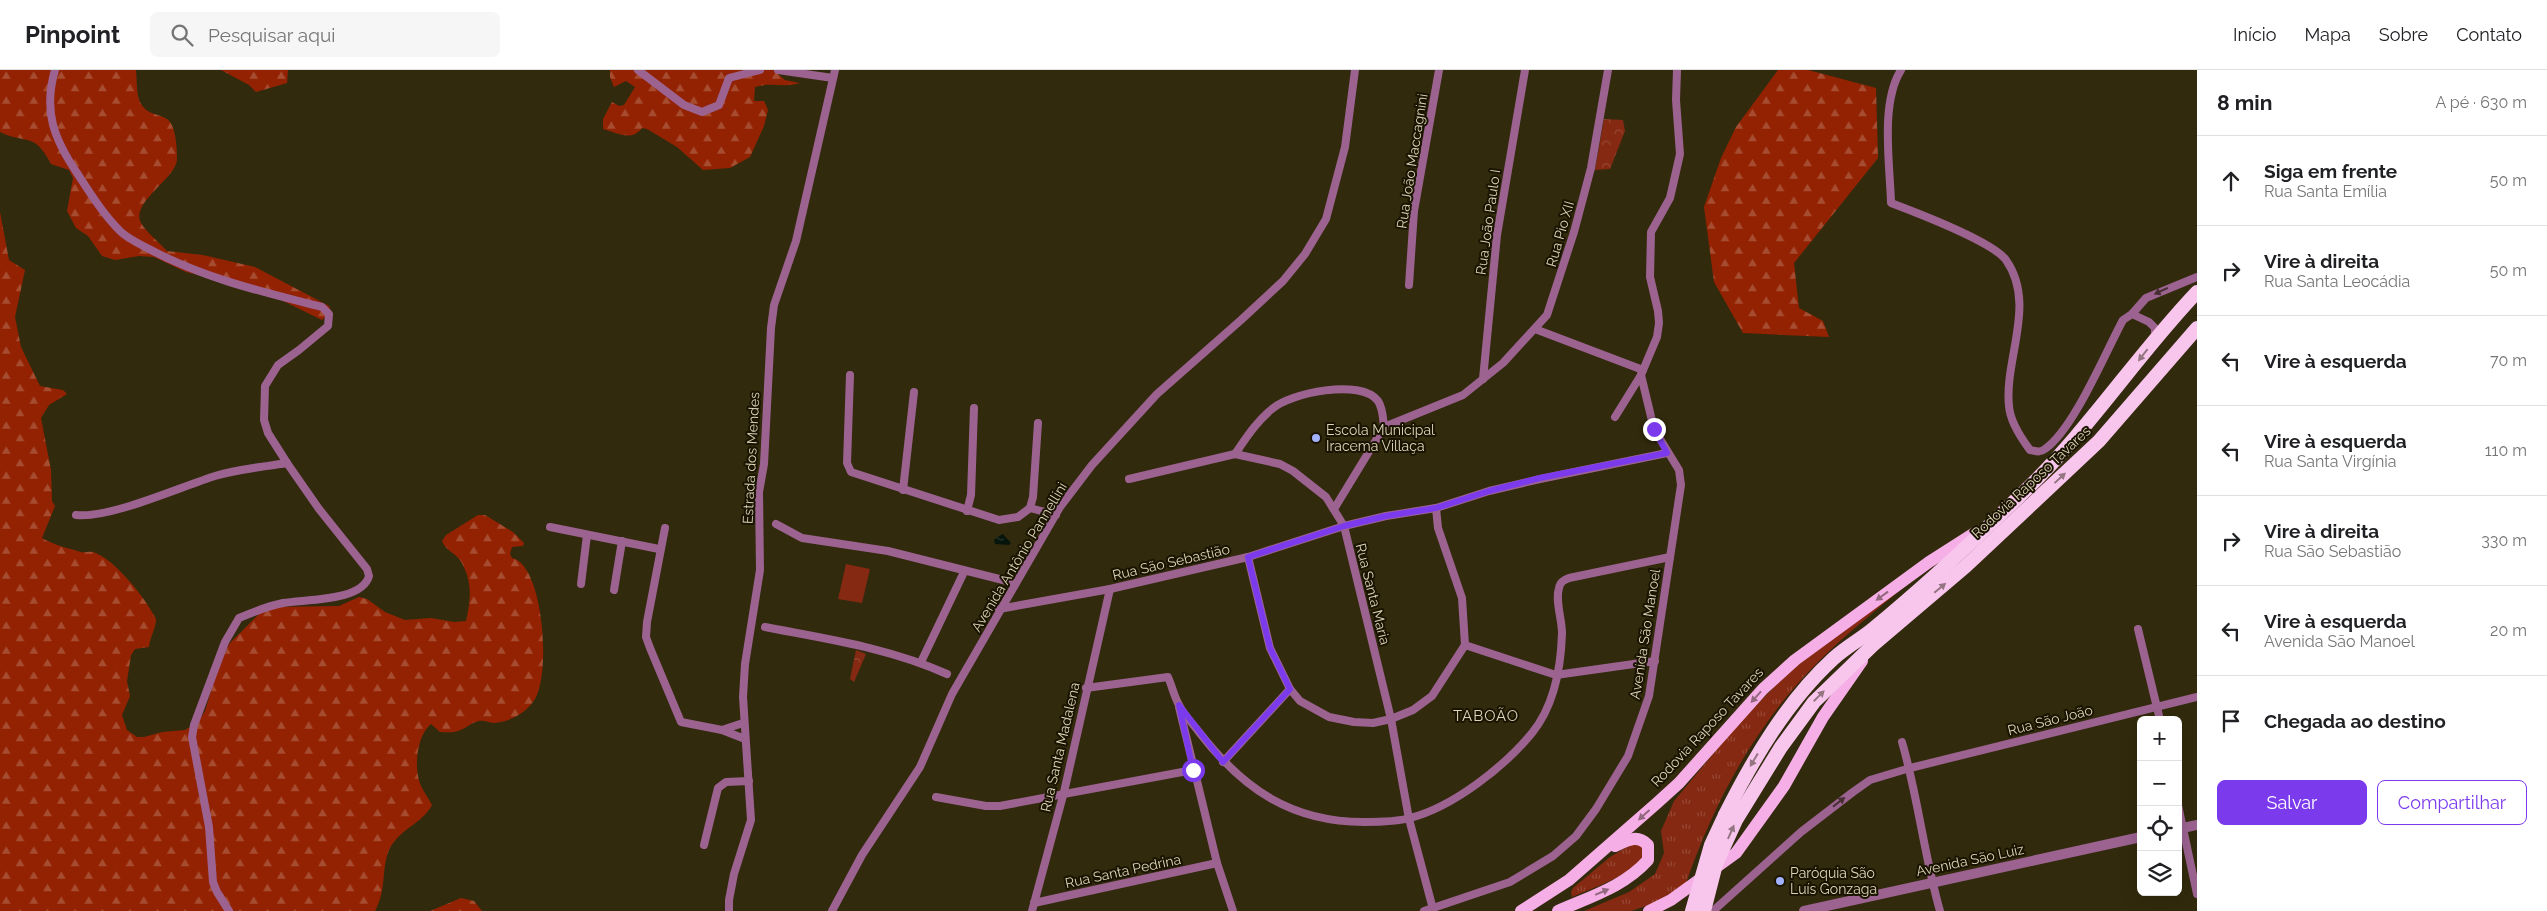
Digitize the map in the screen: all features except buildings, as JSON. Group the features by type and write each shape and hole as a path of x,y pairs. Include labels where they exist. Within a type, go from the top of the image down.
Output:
{"highway":[{"name":"Rodovia Raposo Tavares","path":"1692,911 1711,844 1725,815 1756,757 1808,685 1835,657 1872,630 2029,488 2083,429 2155,339 2197,292"},
{"name":"Rodovia Raposo Tavares","path":"1704,911 1716,864 1736,820 1756,784 1814,702 1873,645 1966,566 2099,441 2197,328"}],"main road":[{"name":"Rodovia Raposo Tavares","path":"1521,911 1569,880 1602,853 1678,783 1763,689 1795,660 1929,562 1995,520"},
{"name":"Rodovia Raposo Tavares","path":"1649,911 1671,900 1736,852 1784,786 1823,717 1873,645"},
{"path":"1558,911 1614,887 1630,878 1648,860 1649,852 1648,845 1642,839 1635,838 1602,853"}],"street":[{"path":"55,70 51,84 51,124 70,163 101,209 121,232 165,257 188,267 240,285 322,307 329,314 328,326 278,365 265,386 264,420 268,433 287,463 319,509 367,569 368,576 363,586 349,593 283,603 245,615 239,618 232,627 225,642 194,725 192,737 209,827 213,882 217,892 230,911"},
{"path":"638,70 684,105 702,112 719,105 729,78 760,70"},
{"path":"778,70 834,74"},
{"name":"Avenida Antônio Pannellini","path":"832,911 862,856 920,767 952,694 999,609 1056,515 1092,465 1138,415 1283,281 1305,254 1326,219 1345,147 1355,70"},
{"name":"Rua João Maccagnini","path":"1409,285 1414,211 1439,70"},
{"name":"Rua João Paulo I","path":"1484,379 1497,235 1525,70"},
{"name":"Rua Pio XII","path":"1384,427 1463,395 1503,363 1547,315 1554,299 1591,168 1608,70"},
{"path":"1615,417 1642,372 1652,349 1659,323 1650,277 1651,232 1670,198 1680,154 1676,100 1678,70"},
{"path":"1901,70 1891,97 1889,123 1891,203 1981,242 2006,259 2015,280 2020,305 2009,383 2009,408 2019,434 2030,450 2039,452 2045,449 2068,422 2086,394 2123,320 2132,314 2146,298 2197,277"},
{"name":"Estrada dos Mendes","path":"729,911 734,874 751,820 744,723 745,664 760,570 759,492 764,464 766,387 772,321 774,306 796,241 834,74"},
{"path":"2132,314 2149,322 2155,328 2155,339"},
{"path":"1535,329 1642,372"},
{"name":"Avenida São Manoel","path":"1424,911 1510,882 1553,856 1576,836 1596,809 1628,756 1649,696 1681,486 1679,470 1654,429 1642,372"},
{"path":"850,375 848,469 855,475 1000,520 1018,517 1030,508 1033,497 1038,423"},
{"path":"1235,454 1258,424 1278,405 1302,396 1330,390 1353,390 1372,396 1378,401 1382,410 1384,427 1334,509"},
{"path":"903,490 914,392"},
{"path":"967,510 971,495 974,408"},
{"name":"Rua São Sebastião","path":"999,609 1110,589 1248,557 1344,526 1386,516 1436,508 1489,491 1540,478 1667,453"},
{"name":"Rua Santa Maria","path":"1129,480 1235,454 1265,460 1293,471 1326,497 1344,526 1391,719 1410,819 1433,909"},
{"path":"76,515 87,516 109,511 217,475 287,463"},
{"path":"1030,508 1056,515"},
{"path":"1248,557 1270,648 1290,689 1300,701 1329,717 1354,722 1373,723 1391,719 1413,710 1432,696 1464,645 1462,598 1453,566 1443,544 1436,508"},
{"path":"776,524 802,538 888,551 1015,584"},
{"path":"550,527 659,549"},
{"path":"665,528 659,549 647,622 646,637 650,648 681,722 722,730 745,739"},
{"path":"581,584 587,535"},
{"path":"614,590 622,541"},
{"path":"1179,705 1223,762 1234,773 1279,805 1319,818 1350,822 1410,819 1452,800 1495,770 1532,732 1550,704 1562,633 1558,589 1561,582 1569,578 1670,557"},
{"path":"920,662 964,572"},
{"name":"Rua Santa Madalena","path":"1033,907 1064,792 1086,688 1110,589"},
{"path":"766,627 855,644 920,662 947,674"},
{"path":"2138,629 2159,716"},
{"path":"1464,645 1556,675 1655,661"},
{"path":"1086,688 1168,677 1179,705 1193,770 1217,863 1233,911"},
{"path":"1223,762 1290,689"},
{"name":"Rua São João","path":"1713,911 1800,832 1870,780 1910,768 2197,697"},
{"path":"722,730 744,723"},
{"path":"1902,742 1910,768 1932,883 1940,911"},
{"path":"936,797 986,806 1000,806 1064,792 1193,770"},
{"path":"704,844 718,788 726,782 749,781"},
{"path":"2182,828 2197,824"},
{"path":"2182,832 2197,894"},
{"name":"Avenida São Luiz","path":"1804,911 2137,838"},
{"name":"Rua Santa Pedrina","path":"1033,907 1217,863"}],"green space":[{"path":"0,70 136,70 139,101 144,108 170,122 174,131 177,149 175,166 142,207 139,215 144,227 167,251 203,255 255,267 329,306 331,311 322,320 277,298 230,283 186,272 154,257 139,256 115,260 102,256 88,236 76,228 67,211 73,178 69,170 51,164 40,147 35,143 0,132"},
{"path":"221,70 288,70 287,83 256,92 249,85"},
{"path":"610,70 773,70 785,80 800,83 755,87 754,101 764,101 768,110 764,126 750,157 730,168 703,170 677,147 647,129 642,128 629,136 603,129 603,119 612,102 619,106 624,105 635,87 626,81 614,87 610,77"},
{"path":"1778,70 1808,70 1876,88 1878,158 1794,263 1799,308 1823,321 1829,337 1743,333 1714,282 1704,207 1721,158 1736,127"},
{"path":"1604,119 1623,120 1625,131 1610,169 1595,170"},
{"path":"0,212 9,260 25,270 15,317 21,347 40,386 63,390 67,394 49,405 41,418 51,470 52,501 55,506 42,538 66,548 82,552 93,552 102,556 129,581 156,619 149,647 135,649 131,655 127,681 130,696 122,715 127,730 137,737 185,730 198,722 205,711 217,671 229,644 259,614 271,607 339,606 359,597 367,599 385,612 405,620 431,618 454,622 466,621 470,598 469,583 460,560 443,544 442,541 446,535 478,515 485,515 513,532 524,543 523,546 512,547 510,554 512,558 523,565 538,600 543,648 539,689 533,702 521,714 511,719 494,723 479,721 454,732 440,732 431,724 426,729 419,745 417,763 419,781 432,805 428,812 393,843 389,850 385,864 383,887 375,911 0,911"},
{"path":"846,564 870,569 862,603 838,599"},
{"path":"1904,587 1828,652 1795,686 1775,712 1756,738 1723,795 1696,855 1685,886 1649,905 1631,911 1584,911 1629,892 1655,874 1664,853 1661,831 1674,801 1739,723 1785,676 1821,646"},
{"path":"856,650 866,654 854,682 850,679"},
{"path":"1632,844 1643,846 1642,858 1637,864 1620,876 1572,897 1571,892 1573,888 1610,857"},
{"path":"461,898 474,901 482,911 430,911"}],"water":[{"path":"1003,534 1011,543 1009,545 995,544 994,539"}],"place":[{"name":"Escola Municipal Iracema Villaça","path":"1316,438"},
{"name":"Paróquia São Luís Gonzaga","path":"1780,881"}],"district":[{"name":"TABOÃO","path":"1486,716"}],"route":[{"path":"1193,770 1179,705 1223,762 1290,689 1270,648 1248,557 1344,526 1386,516 1436,508 1489,491 1540,478 1667,453 1654,429"}]}
